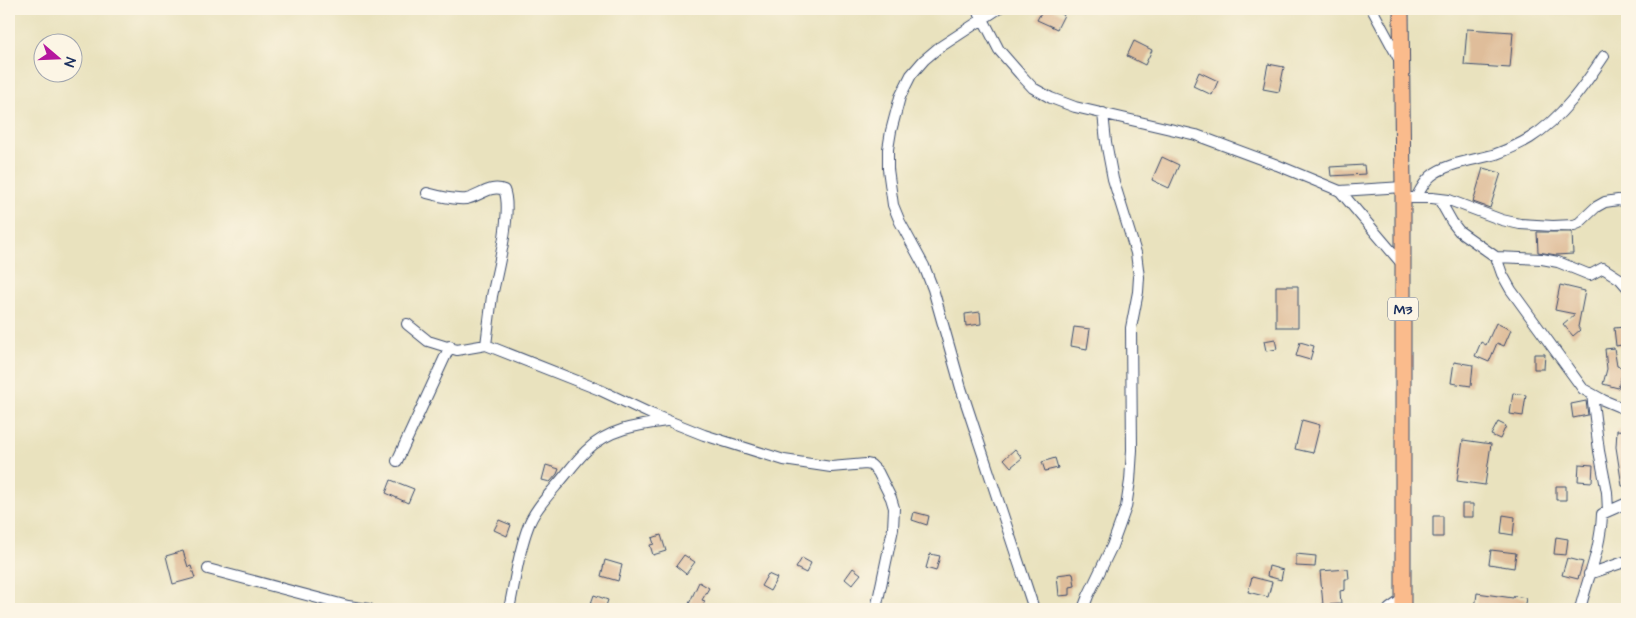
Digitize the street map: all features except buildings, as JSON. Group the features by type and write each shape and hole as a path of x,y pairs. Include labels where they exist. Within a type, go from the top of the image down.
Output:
{"main road":[{"name":"M3","path":"1401,9 1401,62 1407,195 1402,264 1403,604"}],"street":[{"path":"976,9 999,50 1033,88 1051,98 1075,107 1196,134 1277,164 1340,191 1407,195 1449,200 1502,220 1520,224 1553,226 1579,223 1596,207 1605,202 1618,200 1627,202"},
{"path":"998,9 937,49 911,75 900,96 891,131 888,149 888,170 893,205 924,266 933,289 961,388 1034,609"},
{"path":"1372,9 1401,62"},
{"path":"1407,195 1435,173 1497,154 1531,137 1570,102 1604,56"},
{"path":"1083,609 1112,546 1126,507 1132,450 1131,328 1138,292 1138,270 1136,253 1113,179 1103,113"},
{"path":"427,193 467,199 496,188 504,190 506,201 502,246 492,297 486,346"},
{"path":"1340,191 1402,264"},
{"path":"1439,199 1459,231 1496,257 1542,259 1558,262 1590,275 1603,268 1620,279 1627,287"},
{"path":"1496,257 1502,274 1511,290 1583,389 1627,410"},
{"path":"407,324 428,341 450,346 457,350 486,346 600,390 704,435 784,460 831,467 870,465 875,469 891,498 894,508 893,529 876,609"},
{"path":"397,461 450,346"},
{"path":"1592,394 1599,451 1607,492 1608,511"},
{"path":"509,609 524,537 529,524 551,492 586,451 606,437 622,429 669,421"},
{"path":"1580,609 1589,574 1594,565 1602,531 1602,514 1627,503"},
{"path":"1589,574 1627,561"},
{"path":"208,569 348,608 369,609"},
{"path":"1389,609 1403,604"}]}
